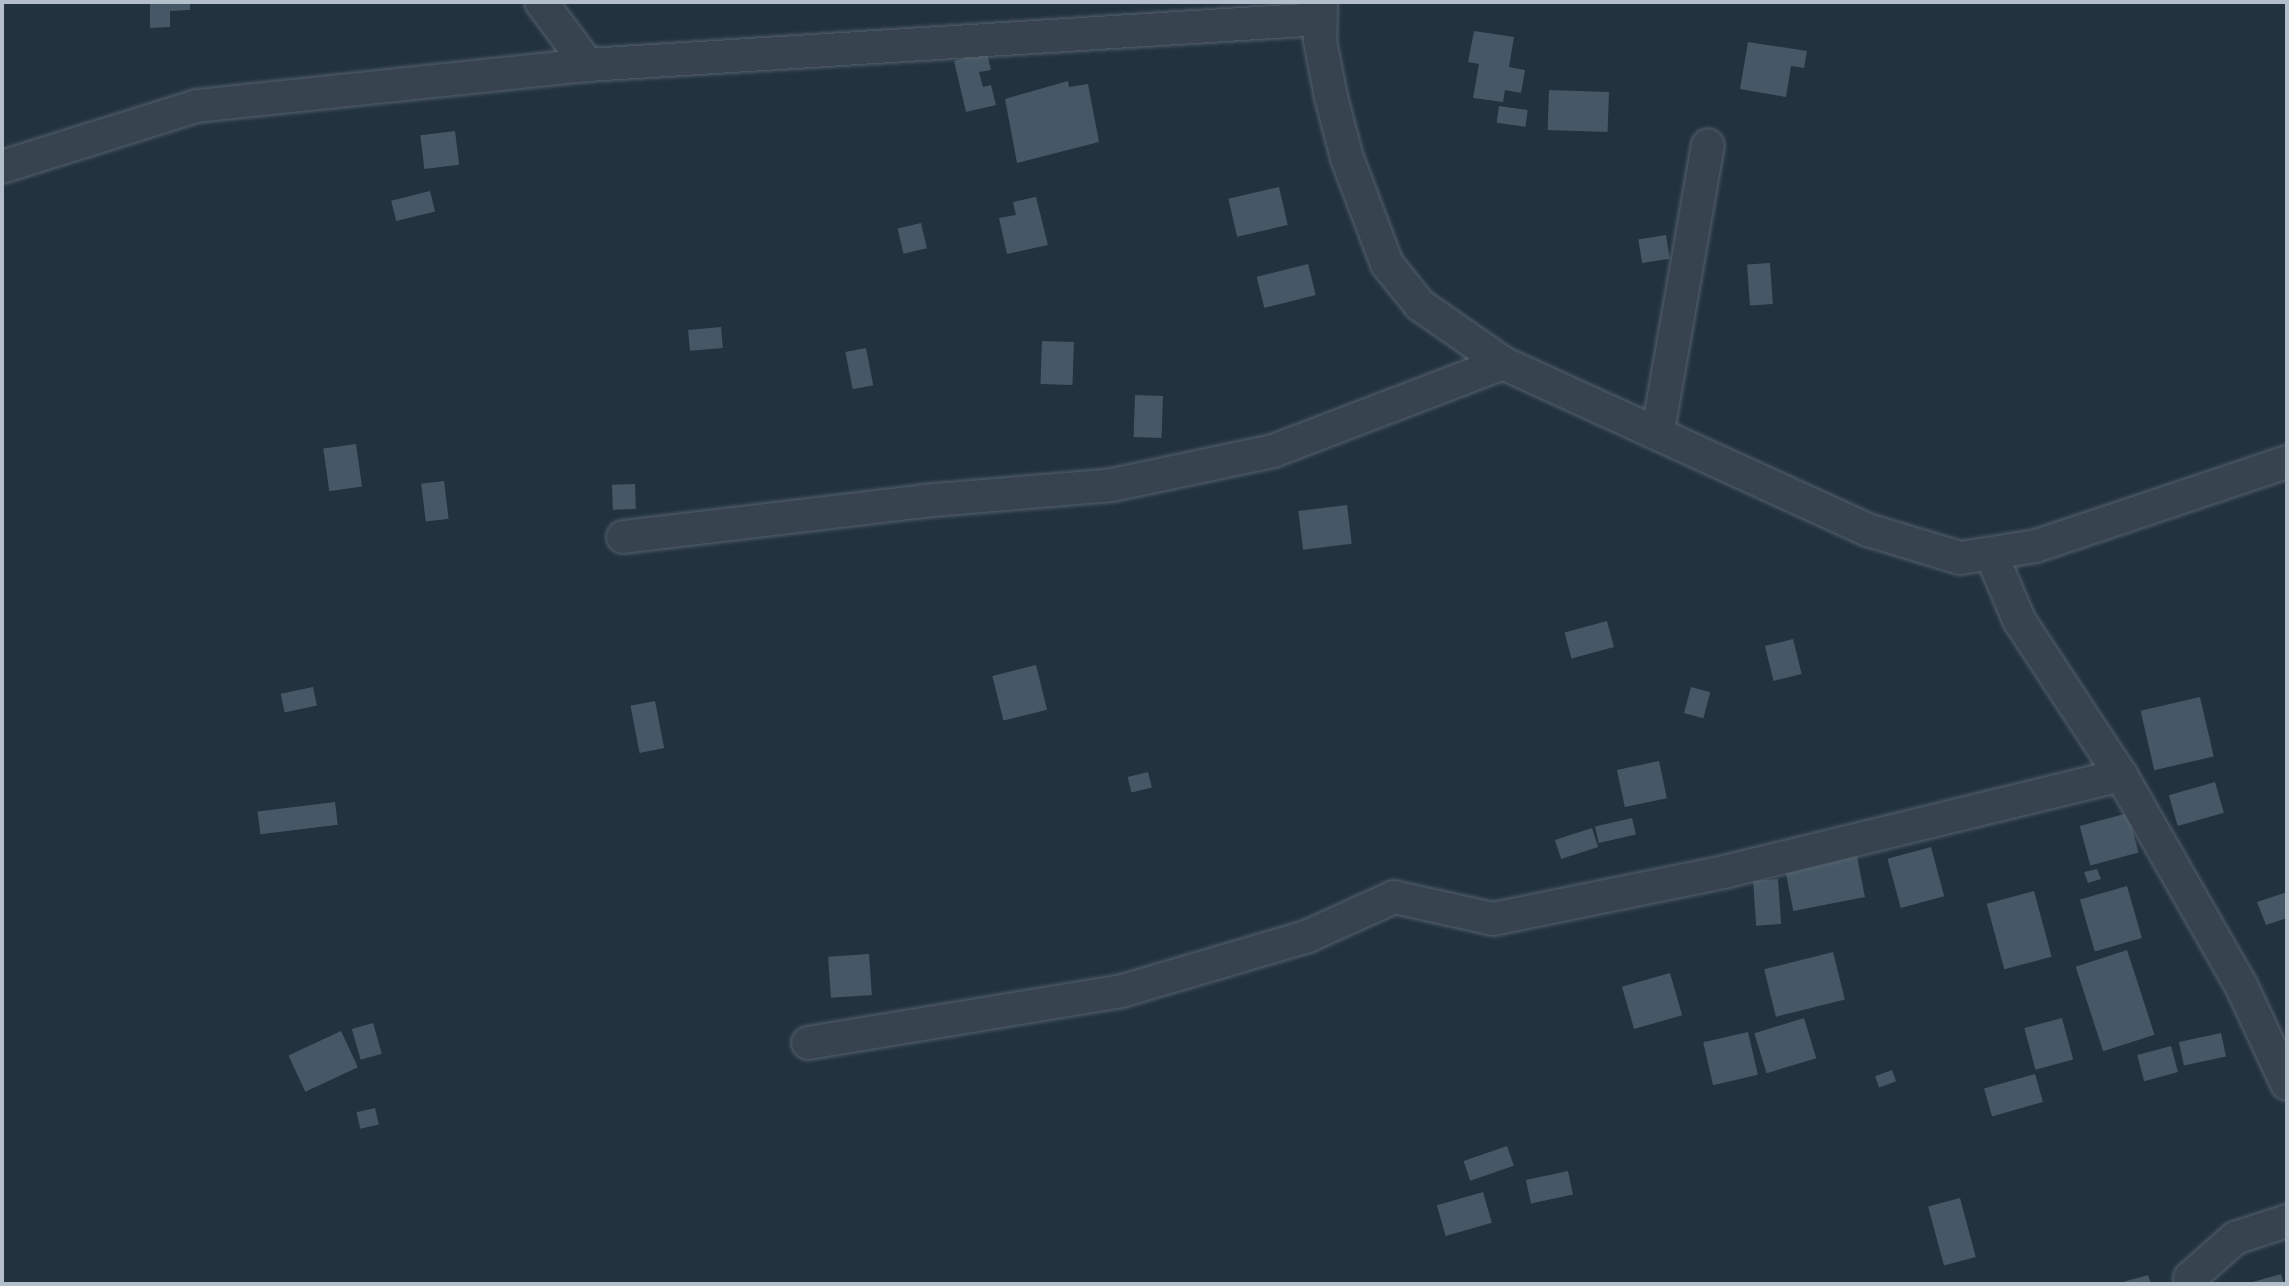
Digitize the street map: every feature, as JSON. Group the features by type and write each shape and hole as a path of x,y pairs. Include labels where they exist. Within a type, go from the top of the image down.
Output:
{"street":[{"path":"541,2 588,65"},
{"path":"2,167 197,106 588,65 1321,10 1325,65 1347,158 1387,264 1420,305 1503,363 1658,431 1868,530 1960,558 1992,556 2287,462"},
{"path":"1658,431 1708,145"},
{"path":"623,537 923,501 1112,485 1273,451 1503,363"},
{"path":"1992,556 2037,651 2121,775 2241,985 2287,1084"},
{"path":"808,1043 1122,991 1306,937 1394,897 1493,919 1728,871 2121,775"},
{"path":"2191,1284 2190,1278 2235,1238 2287,1221"}],"building":[{"path":"150,2 190,2 190,10 170,11 170,27 150,28"},
{"path":"1474,31 1514,37 1509,67 1525,70 1521,93 1505,90 1503,102 1473,98 1479,64 1468,62"},
{"path":"1748,42 1807,51 1804,68 1791,66 1786,97 1740,89"},
{"path":"987,53 991,70 979,72 983,87 991,85 996,105 966,112 954,61"},
{"path":"1068,81 1069,87 1088,84 1099,142 1017,163 1005,99"},
{"path":"1549,90 1609,92 1608,132 1548,130"},
{"path":"1499,106 1528,110 1525,127 1497,123"},
{"path":"455,131 459,165 424,169 420,135"},
{"path":"1279,187 1288,225 1237,237 1228,199"},
{"path":"430,191 435,211 396,221 391,201"},
{"path":"1036,197 1048,245 1007,254 999,218 1016,215 1013,202"},
{"path":"921,223 927,248 903,254 898,228"},
{"path":"1666,235 1670,259 1642,263 1638,239"},
{"path":"1770,263 1773,304 1750,306 1747,265"},
{"path":"1308,264 1316,295 1264,308 1257,277"},
{"path":"721,327 723,348 690,351 688,330"},
{"path":"1042,341 1074,342 1072,385 1040,384"},
{"path":"866,348 873,385 853,389 845,352"},
{"path":"1135,395 1163,396 1162,438 1134,437"},
{"path":"356,444 362,487 329,491 323,449"},
{"path":"444,481 449,519 426,522 421,484"},
{"path":"635,484 636,509 613,510 612,485"},
{"path":"1347,505 1352,544 1303,550 1298,511"},
{"path":"1607,621 1614,647 1571,658 1564,632"},
{"path":"1793,639 1802,674 1774,681 1765,646"},
{"path":"1036,665 1047,710 1003,721 992,676"},
{"path":"313,687 317,706 285,712 281,694"},
{"path":"1691,687 1710,692 1703,718 1684,713"},
{"path":"2200,697 2214,756 2154,770 2141,711"},
{"path":"655,701 664,748 640,753 630,706"},
{"path":"1659,761 1667,798 1625,807 1617,770"},
{"path":"1148,772 1152,788 1131,793 1128,777"},
{"path":"2215,782 2224,813 2178,826 2169,795"},
{"path":"335,802 338,825 260,834 258,812"},
{"path":"2128,813 2139,853 2090,866 2080,826"},
{"path":"1632,818 1636,835 1599,843 1595,827"},
{"path":"1592,828 1598,847 1561,859 1555,840"},
{"path":"1855,846 1865,897 1793,911 1783,860"},
{"path":"1931,847 1944,896 1901,908 1888,859"},
{"path":"2097,869 2101,879 2088,883 2084,872"},
{"path":"1778,879 1781,924 1756,926 1753,881"},
{"path":"2127,886 2142,938 2095,951 2080,900"},
{"path":"2034,891 2052,957 2004,969 1987,904"},
{"path":"2287,892 2287,918 2266,925 2257,902"},
{"path":"2127,950 2155,1035 2103,1051 2076,967"},
{"path":"1833,952 1845,1000 1776,1017 1764,969"},
{"path":"869,954 872,995 831,998 828,957"},
{"path":"1670,973 1682,1015 1634,1029 1622,987"},
{"path":"1804,1018 1816,1058 1767,1073 1754,1033"},
{"path":"2062,1018 2073,1060 2035,1070 2024,1028"},
{"path":"373,1023 382,1054 361,1060 352,1029"},
{"path":"341,1031 358,1067 305,1092 288,1056"},
{"path":"1748,1032 1758,1075 1713,1085 1703,1042"},
{"path":"2221,1033 2226,1056 2184,1065 2179,1042"},
{"path":"2171,1046 2178,1072 2144,1081 2137,1055"},
{"path":"1892,1070 1896,1081 1879,1087 1875,1076"},
{"path":"2035,1074 2043,1102 1992,1116 1984,1089"},
{"path":"375,1108 379,1125 360,1129 356,1112"},
{"path":"1507,1146 1514,1166 1470,1181 1464,1161"},
{"path":"1568,1171 1573,1194 1531,1203 1526,1180"},
{"path":"1483,1192 1492,1223 1446,1236 1437,1205"},
{"path":"1960,1198 1976,1257 1944,1265 1928,1207"},
{"path":"2281,1274 2284,1284 2249,1284 2249,1283"},
{"path":"2148,1275 2151,1284 2119,1284 2119,1283"}]}
